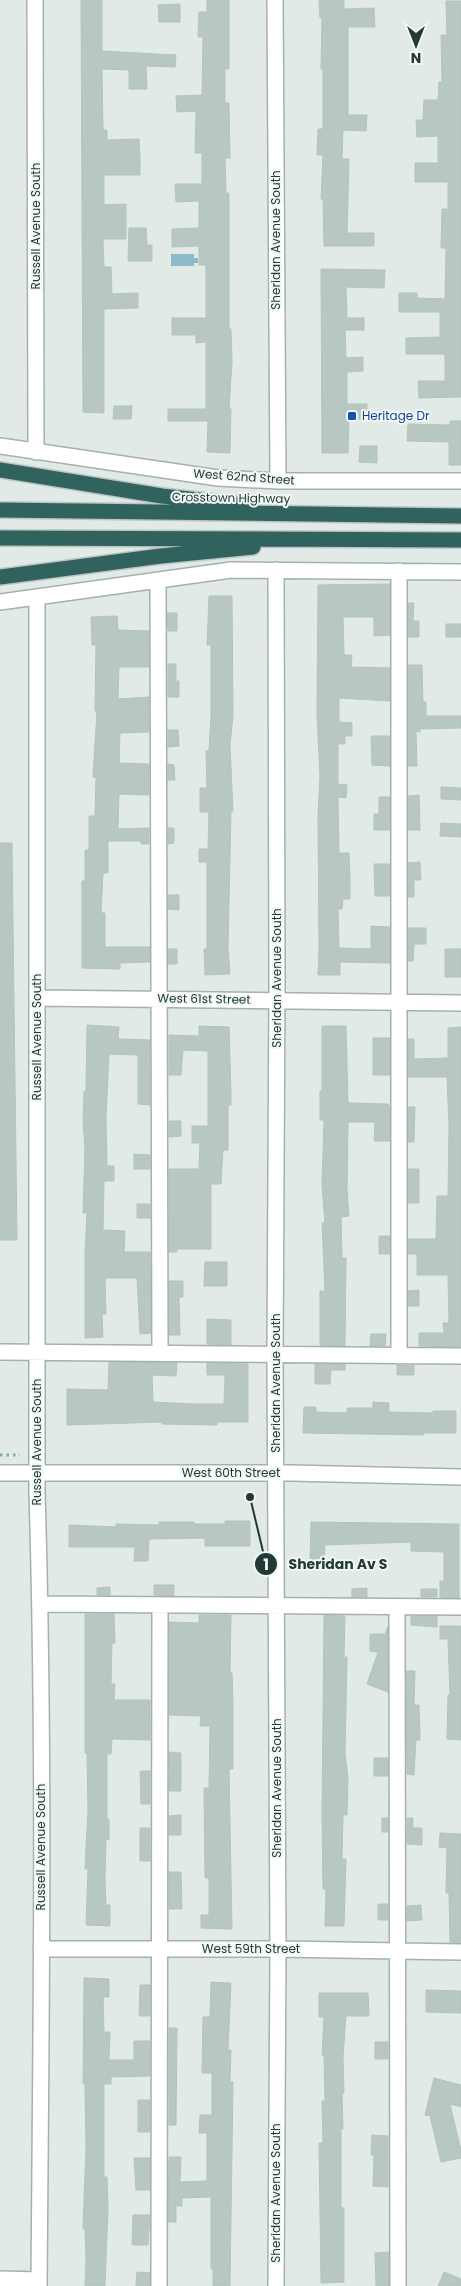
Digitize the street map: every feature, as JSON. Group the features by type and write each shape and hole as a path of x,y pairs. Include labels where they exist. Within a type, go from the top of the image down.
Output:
{"highway":[{"path":"0,470 162,496 328,515"},
{"name":"Crosstown Highway","path":"0,510 461,516"},
{"path":"0,538 461,540"},
{"path":"0,577 161,556 334,538"}],"street":[{"name":"Russell Avenue South","path":"35,0 36,452"},
{"name":"Sheridan Avenue South","path":"275,0 278,481"},
{"name":"West 62nd Street","path":"0,446 218,478 278,481 461,481"},
{"path":"0,602 231,570 461,572"},
{"name":"Sheridan Avenue South","path":"276,570 277,1000 275,1355 278,1949 276,2286"},
{"path":"399,571 399,1356"},
{"path":"158,580 160,1353"},
{"name":"Russell Avenue South","path":"37,597 37,1353 41,1949 39,2283"},
{"name":"West 61st Street","path":"37,998 461,1003"},
{"path":"0,1352 461,1356"},
{"name":"West 60th Street","path":"0,1473 277,1473 461,1477"},
{"path":"40,1604 461,1607"},
{"path":"159,2286 160,1605"},
{"path":"397,1607 398,2286"},
{"name":"West 59th Street","path":"41,1949 278,1949 461,1952"},
{"path":"0,2279 39,2283"}],"path":[{"path":"0,1455 20,1455"}],"water":[{"path":"171,254 194,254 194,258 198,258 198,263 194,263 194,266 171,266"}],"building":[{"path":"81,0 102,0 102,51 176,55 175,67 146,66 147,89 129,89 129,70 102,69 103,130 107,130 107,140 139,139 140,158 140,175 104,175 104,205 126,204 126,239 103,239 104,267 111,267 112,294 138,293 138,308 104,309 104,413 83,412"},
{"path":"207,0 229,0 229,69 225,69 225,103 229,103 230,158 225,158 226,193 229,193 229,329 231,329 232,361 229,409 231,409 230,453 207,452 208,421 168,421 168,409 206,409 206,342 196,343 196,335 172,335 172,318 206,318 206,265 199,265 199,246 172,247 172,229 199,228 199,201 176,202 175,184 202,184 202,153 195,153 196,111 177,112 176,96 202,95 203,37 198,37 199,12 207,12"},
{"path":"319,0 344,0 344,9 374,8 375,27 348,27 348,115 367,115 366,131 343,130 342,159 349,159 347,233 374,233 374,246 324,246 323,199 321,199 323,155 317,155 318,129 323,129 322,18 320,18"},
{"path":"446,1 461,1 461,397 419,398 418,381 445,381 445,354 406,354 406,338 440,337 440,312 399,312 399,293 417,293 417,298 445,299 446,248 441,248 442,209 448,209 448,182 415,182 415,163 438,163 438,136 417,137 416,120 423,120 424,100 438,100 439,82 442,82 441,35 447,35"},
{"path":"180,4 180,22 159,22 158,5"},
{"path":"129,228 146,228 147,245 152,245 152,261 128,261"},
{"path":"321,269 385,270 384,288 346,287 347,318 364,318 364,330 345,330 346,358 363,357 363,371 347,372 347,404 367,404 367,419 349,419 348,453 322,453"},
{"path":"114,406 132,406 131,419 113,419"},
{"path":"450,421 461,421 461,465 449,465 449,442 407,441 408,424 450,425"},
{"path":"360,446 377,446 377,463 359,462"},
{"path":"390,584 390,635 374,636 374,617 343,617 344,655 352,655 351,667 390,668 390,701 339,698 339,722 352,723 352,736 345,736 345,744 338,744 338,784 347,785 346,798 338,797 339,853 349,853 350,899 343,899 342,909 338,909 339,948 371,949 371,926 390,927 390,963 340,962 340,975 318,975 318,816 320,776 317,715 318,585"},
{"path":"209,596 232,596 233,716 230,745 233,811 231,811 228,948 230,974 205,975 204,949 207,949 207,862 199,862 199,849 208,849 209,812 200,812 200,788 207,788 206,751 209,751 211,715 211,645 207,645"},
{"path":"408,603 414,603 413,621 419,621 419,637 408,637"},
{"path":"167,613 177,613 177,631 168,631"},
{"path":"117,616 118,630 149,631 149,667 119,667 118,699 149,697 149,732 120,733 119,763 149,764 149,795 119,794 118,829 149,828 149,844 141,844 141,841 108,841 108,873 103,873 101,913 105,913 105,947 150,947 150,962 120,963 120,969 82,968 82,881 85,881 85,850 89,850 89,816 95,816 96,777 93,777 97,711 95,711 96,645 92,645 91,617"},
{"path":"446,624 461,624 461,637 446,637"},
{"path":"168,664 176,664 176,681 179,681 179,697 168,697"},
{"path":"408,665 422,665 423,702 426,702 426,716 461,716 461,728 420,729 420,732 416,731 417,766 408,766"},
{"path":"168,730 178,730 179,746 168,747"},
{"path":"371,736 390,736 390,766 372,765"},
{"path":"168,764 174,765 175,780 168,780"},
{"path":"441,787 461,788 461,800 441,799"},
{"path":"419,795 420,830 408,830 408,796"},
{"path":"379,797 390,797 390,830 374,830 374,814 379,814"},
{"path":"441,823 461,824 461,837 440,836"},
{"path":"168,828 174,828 174,843 168,844"},
{"path":"0,843 12,843 17,1240 0,1240"},
{"path":"420,862 421,880 414,880 414,897 408,897 408,863"},
{"path":"374,864 390,864 390,896 375,896"},
{"path":"168,895 179,895 179,910 168,909"},
{"path":"408,928 426,928 426,944 414,944 413,961 408,961"},
{"path":"168,949 177,949 177,964 168,964"},
{"path":"445,949 461,949 461,977 445,977"},
{"path":"87,1025 119,1027 118,1039 150,1040 150,1105 138,1104 138,1055 109,1054 106,1117 107,1166 114,1166 114,1181 104,1181 103,1230 125,1231 124,1252 150,1252 151,1333 140,1334 137,1278 105,1278 106,1314 102,1314 103,1337 85,1338 87,1213 83,1213 85,1149 83,1121 84,1091 86,1091"},
{"path":"199,1026 229,1027 231,1105 228,1105 228,1150 223,1150 221,1184 211,1184 211,1249 177,1249 177,1252 169,1252 169,1169 199,1169 200,1143 192,1143 192,1126 208,1126 208,1051 183,1050 181,1075 169,1075 169,1035 199,1036"},
{"path":"322,1026 346,1026 348,1103 388,1104 390,1108 390,1141 374,1141 375,1122 348,1122 347,1189 349,1216 341,1217 342,1258 346,1258 345,1346 320,1345 320,1291 325,1291 322,1223 325,1223 322,1185 324,1120 320,1120"},
{"path":"461,1027 461,1347 419,1346 419,1333 444,1333 443,1323 449,1323 448,1275 417,1275 417,1254 408,1254 408,1239 436,1239 437,1196 448,1196 449,1126 447,1077 408,1077 408,1039 414,1039 414,1059 448,1058 448,1028"},
{"path":"373,1038 390,1038 390,1075 373,1075"},
{"path":"408,1107 415,1107 414,1142 408,1142"},
{"path":"169,1121 181,1121 181,1136 169,1137"},
{"path":"134,1154 150,1155 150,1169 134,1169"},
{"path":"408,1169 419,1169 419,1203 408,1203"},
{"path":"137,1204 150,1204 150,1218 137,1218"},
{"path":"379,1236 390,1236 390,1254 379,1254"},
{"path":"205,1262 227,1262 227,1286 204,1286"},
{"path":"169,1281 183,1281 183,1297 179,1297 180,1335 169,1335"},
{"path":"419,1290 419,1306 408,1306 408,1291"},
{"path":"207,1319 231,1320 231,1345 207,1344"},
{"path":"371,1334 386,1334 385,1346 370,1346"},
{"path":"109,1362 177,1363 176,1376 152,1375 153,1402 193,1404 224,1404 225,1375 207,1375 207,1363 248,1364 248,1422 217,1422 217,1425 162,1424 162,1422 67,1425 67,1389 108,1390"},
{"path":"315,1364 345,1364 345,1370 331,1370 330,1384 315,1384"},
{"path":"397,1365 414,1365 414,1375 397,1375"},
{"path":"373,1402 389,1403 389,1412 433,1413 433,1411 456,1411 456,1433 424,1433 424,1435 303,1433 304,1407 316,1407 316,1412 347,1413 347,1408 373,1408"},
{"path":"225,1521 250,1521 250,1546 205,1546 205,1538 149,1539 148,1561 134,1561 135,1547 69,1547 69,1525 116,1527 116,1524 159,1525 159,1522 225,1524"},
{"path":"311,1522 459,1524 459,1598 440,1597 440,1581 444,1581 444,1552 411,1551 411,1542 325,1545 324,1562 310,1562"},
{"path":"154,1585 174,1585 174,1596 154,1595"},
{"path":"110,1587 110,1595 97,1595 97,1588"},
{"path":"367,1588 367,1597 352,1597 352,1589"},
{"path":"421,1589 437,1589 437,1597 421,1597"},
{"path":"85,1614 114,1614 115,1643 112,1643 111,1684 115,1684 114,1700 150,1700 150,1740 112,1739 111,1754 107,1754 107,1819 109,1819 109,1840 106,1839 105,1879 106,1905 110,1905 110,1926 86,1925 88,1869 85,1869 88,1812 87,1753 85,1753"},
{"path":"199,1615 231,1615 230,1673 232,1673 233,1702 233,1769 229,1769 232,1929 201,1928 201,1915 209,1915 209,1878 205,1878 204,1788 209,1788 210,1726 200,1726 201,1716 169,1715 169,1622 199,1623"},
{"path":"324,1615 345,1616 344,1657 347,1657 345,1754 348,1778 347,1815 343,1815 342,1859 346,1859 344,1926 325,1926 326,1889 323,1889 322,1814"},
{"path":"411,1616 437,1616 437,1627 411,1625"},
{"path":"388,1626 388,1692 367,1684 378,1652 370,1651 370,1634 385,1634"},
{"path":"440,1626 461,1626 461,1740 447,1739 448,1695 450,1695 448,1639 440,1639"},
{"path":"406,1671 415,1671 414,1705 419,1705 420,1740 416,1740 414,1775 407,1774"},
{"path":"169,1752 181,1753 181,1791 169,1791"},
{"path":"374,1758 388,1758 388,1776 374,1776"},
{"path":"140,1771 150,1771 150,1804 141,1804"},
{"path":"181,1815 181,1835 169,1835 169,1816"},
{"path":"382,1818 388,1818 388,1832 382,1832"},
{"path":"407,1818 413,1818 413,1828 422,1828 422,1845 407,1844"},
{"path":"140,1828 150,1828 150,1861 140,1861"},
{"path":"440,1833 461,1834 461,1943 450,1942 449,1893 446,1893 447,1848 439,1847"},
{"path":"169,1872 181,1872 182,1909 169,1909"},
{"path":"378,1904 388,1904 388,1920 378,1920"},
{"path":"421,1905 422,1920 407,1921 407,1906"},
{"path":"84,1978 109,1979 109,1997 103,1997 104,2032 110,2032 109,2060 134,2060 134,2041 150,2041 150,2076 111,2077 111,2084 104,2084 104,2177 107,2177 108,2208 105,2286 85,2286 85,2229 83,2229 86,2148 85,2084 83,2084"},
{"path":"211,1982 231,1983 228,2050 231,2050 230,2082 233,2082 230,2286 213,2286 213,2269 211,2269 211,2197 182,2198 182,2206 176,2206 176,2222 168,2222 169,2157 181,2157 180,2182 207,2181 207,2133 199,2133 200,2115 212,2115 212,2073 202,2073 203,2017 210,2017"},
{"path":"140,1985 150,1985 150,2016 139,2016"},
{"path":"426,1990 461,1991 461,2013 426,2012"},
{"path":"319,1993 368,1993 369,2016 346,2016 343,2056 344,2093 342,2093 343,2129 341,2129 341,2208 344,2208 344,2282 321,2283 319,2143 323,2143 322,2101 325,2101 324,2055 322,2055 324,2017 319,2017"},
{"path":"169,2028 177,2028 176,2125 169,2125"},
{"path":"375,2042 388,2042 388,2059 375,2059"},
{"path":"434,2078 461,2085 461,2107 450,2104 461,2150 461,2158 441,2162 430,2116 425,2115"},
{"path":"138,2100 150,2100 150,2132 138,2132"},
{"path":"372,2135 388,2136 388,2187 373,2186 374,2155 371,2155"},
{"path":"134,2158 150,2158 150,2190 136,2190"},
{"path":"133,2215 150,2215 148,2245 132,2245"},
{"path":"389,2252 389,2286 376,2286 375,2253"},
{"path":"137,2272 150,2273 150,2286 136,2286"},
{"path":"444,2272 461,2279 461,2286 438,2286"}],"place":[{"name":"Heritage Dr","path":"352,416"},
{"name":"Sheridan Av S","path":"250,1497"}]}
